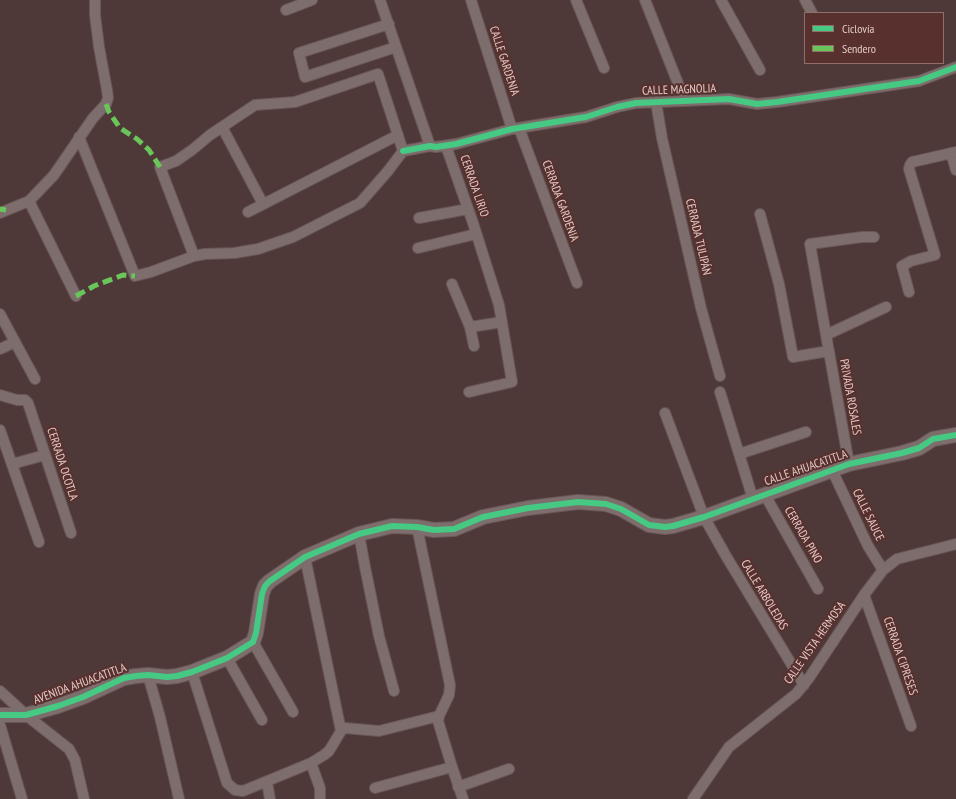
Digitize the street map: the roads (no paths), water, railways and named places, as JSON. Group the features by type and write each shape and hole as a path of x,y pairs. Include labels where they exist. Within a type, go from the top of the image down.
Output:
{"street":[{"path":"0,213 29,201 54,175 79,137 106,104 108,98 99,46 95,0"},
{"path":"380,0 430,146"},
{"name":"CALLE GARDENIA","path":"471,0 516,128"},
{"path":"576,0 604,68"},
{"path":"645,0 685,101"},
{"path":"721,0 760,70"},
{"path":"805,0 811,12"},
{"path":"286,10 307,1"},
{"path":"389,24 299,53 305,77 396,47"},
{"name":"CALLE MAGNOLIA","path":"403,151 430,146 446,146 516,128 586,117 617,107 636,103 729,99 756,104 777,102 919,81 956,67"},
{"path":"79,137 135,276 151,272 194,256 234,253 258,249 293,237 360,203 403,151 378,74 294,102 255,105 176,161 160,167 194,256"},
{"name":"CERRADA TULIPÁN","path":"656,102 662,138 690,265 720,376"},
{"path":"222,127 263,204"},
{"name":"CERRADA GARDENIA","path":"516,128 577,283"},
{"path":"248,212 398,135"},
{"name":"CERRADA LIRIO","path":"446,146 499,305 512,382 469,392"},
{"path":"909,292 902,266 911,261 935,254 909,169 910,165 912,162 954,153 956,170"},
{"path":"29,201 76,296"},
{"path":"418,218 468,210"},
{"path":"760,214 779,284 793,357 829,351"},
{"name":"CERRADA LIRIO","path":"418,248 476,234"},
{"name":"PRIVADA ROSALES","path":"849,464 810,244 862,237 874,237"},
{"path":"452,284 470,327 474,346"},
{"path":"826,334 886,307"},
{"path":"0,314 35,380"},
{"path":"470,327 502,322"},
{"path":"0,349 15,342"},
{"name":"CERRADA PINO","path":"720,392 739,454 759,497 818,589"},
{"name":"CERRADA OCOTLA","path":"0,395 17,400 24,400 28,403 71,532"},
{"name":"CALLE ARBOLEDAS","path":"665,413 704,517 804,685"},
{"path":"739,454 806,432"},
{"name":"CALLE AHUACATITLA","path":"417,527 434,530 454,529 483,516 528,508 578,502 606,504 621,509 649,524 665,527 673,526 704,517 849,464 902,453 919,448 933,439 956,435"},
{"path":"1,437 39,542"},
{"path":"12,464 45,455"},
{"name":"CALLE SAUCE","path":"832,470 868,546 883,570"},
{"path":"293,712 253,642 262,594 265,586 275,577 305,557 359,534 392,526 417,527 450,685 449,695 439,716 439,726 463,799"},
{"path":"359,534 378,628 394,691"},
{"name":"CALLE VISTA HERMOSA","path":"692,799 729,747 796,694 804,685 864,595 883,570 897,560 956,544"},
{"path":"305,557 341,731"},
{"name":"CERRADA CIPRESES","path":"864,595 878,630 910,726"},
{"name":"AVENIDA AHUACATITLA","path":"0,715 26,715 72,701 124,678 148,675 167,677 192,672 227,658 253,642"},
{"path":"227,658 262,720"},
{"path":"192,672 227,783 235,790 243,791 311,763 329,751 341,731 345,728 379,731 439,716"},
{"path":"148,675 160,717 179,799"},
{"path":"0,691 26,715 69,749 72,754 84,799"},
{"path":"0,725 22,799"},
{"path":"311,763 320,788 320,799"},
{"path":"376,788 452,767"},
{"path":"458,787 509,769"},
{"path":"267,782 270,799"}]}
